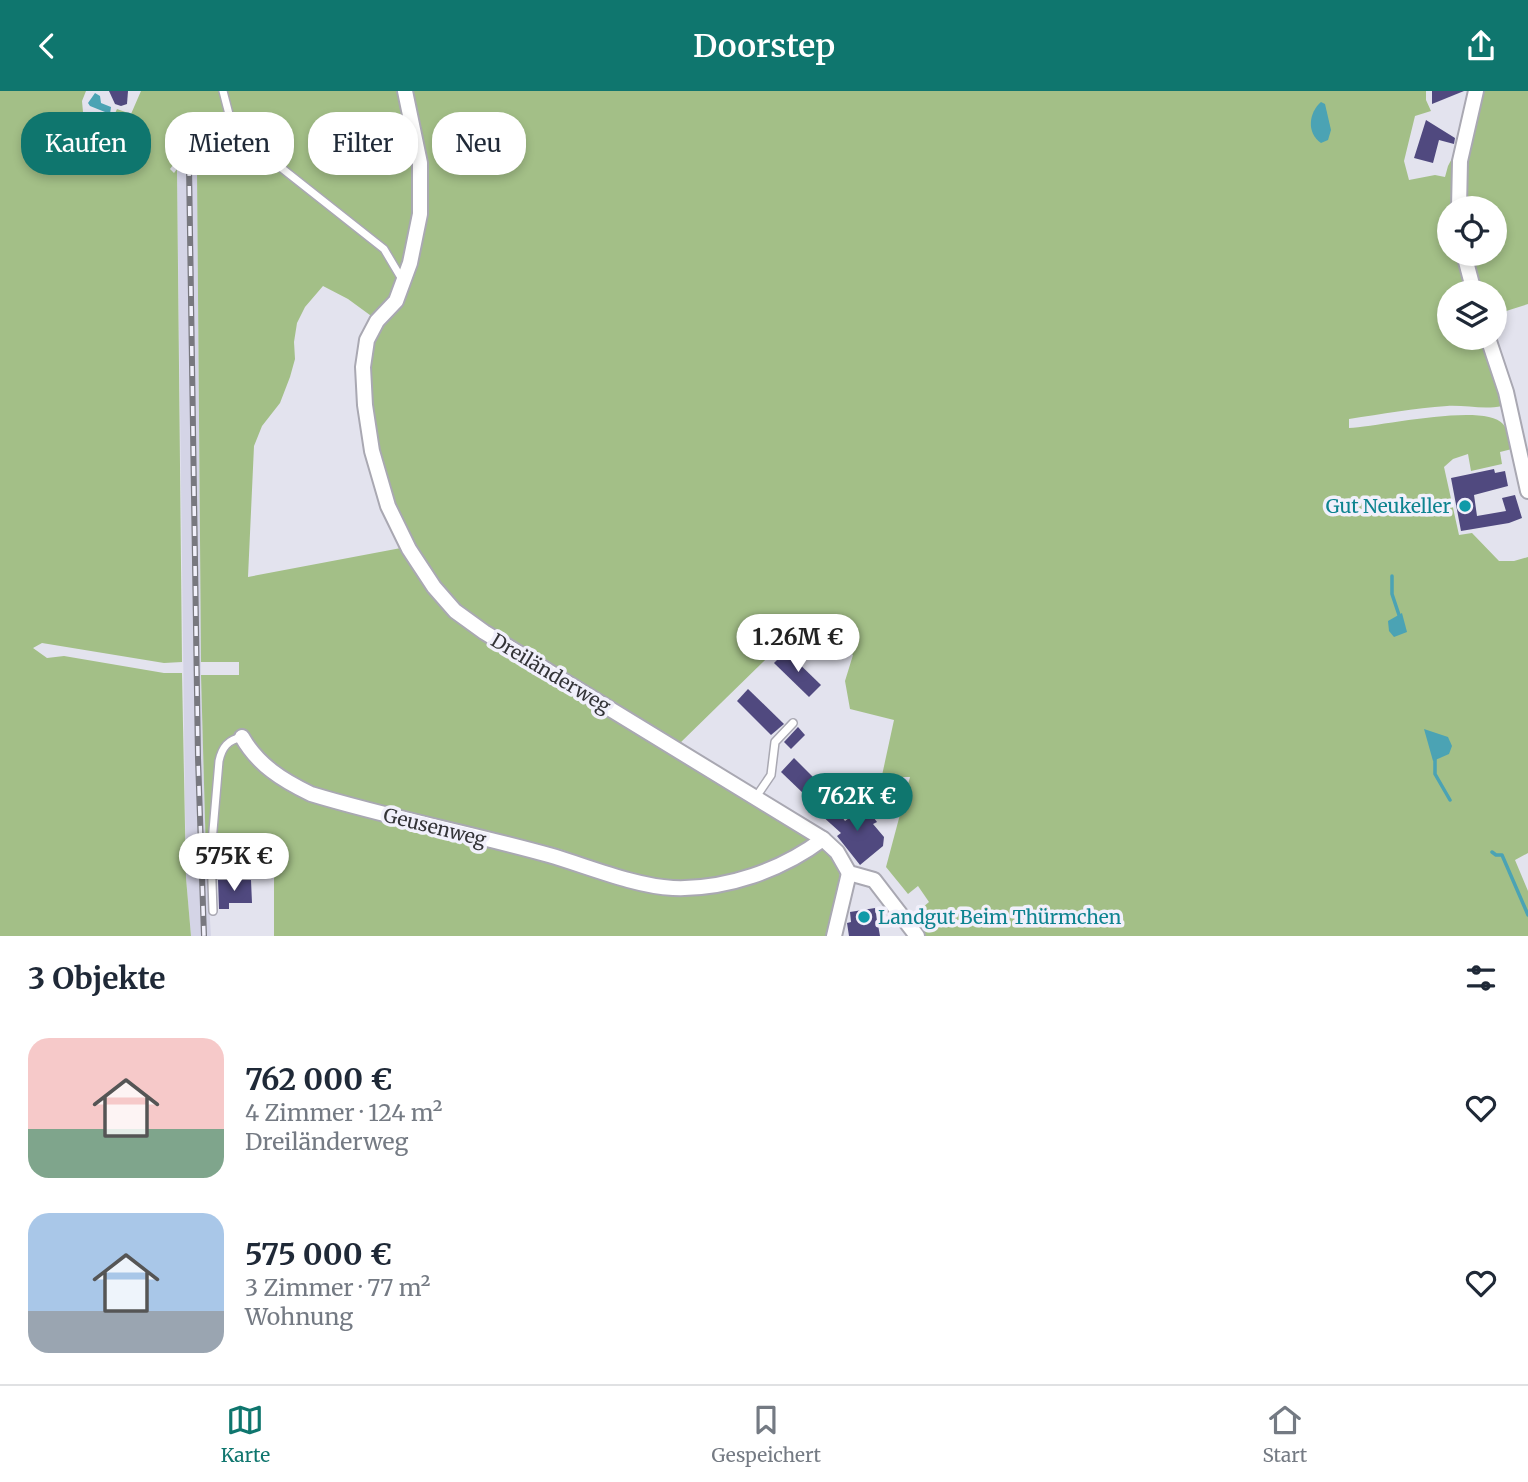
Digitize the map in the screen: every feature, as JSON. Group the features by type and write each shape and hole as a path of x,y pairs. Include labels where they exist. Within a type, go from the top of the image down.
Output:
{"street":[{"name":"Dreiländerweg","path":"405,91 420,163 422,191 416,239 396,301 377,321 367,340 363,367 372,451 388,506 409,549 434,587 455,611 484,632 823,839 837,852 849,873 874,880 917,936"},
{"path":"1459,196 1460,162 1476,91"},
{"path":"1492,350 1506,392 1528,491"},
{"name":"Geusenweg","path":"242,737 275,775 311,794 550,855 654,885 672,888 696,887 743,878 787,861 823,839"},
{"path":"834,936 849,873"}],"lane":[{"path":"223,91 230,118 241,136 384,249 404,281"},
{"path":"756,797 773,771 775,742 793,723"},
{"name":"Geusenweg","path":"213,911 211,854 219,761 224,746 232,739 242,737"}],"shaded area":[{"path":"177,175 197,175 201,675 211,936 191,936 186,878"}],"green space":[{"path":"0,91 86,91 82,101 83,112 21,112 21,175 151,175 151,112 132,112 141,91 1426,91 1426,100 1431,111 1415,116 1404,161 1409,180 1435,175 1445,177 1461,141 1454,183 1455,196 1437,196 1437,266 1460,266 1465,280 1437,280 1437,350 1487,350 1503,398 1502,406 1447,406 1398,411 1349,419 1349,428 1430,417 1475,415 1492,418 1503,424 1508,433 1512,449 1500,452 1502,464 1471,471 1468,454 1453,459 1444,467 1459,535 1472,533 1499,561 1528,557 1528,853 1515,860 1528,891 1528,936 922,936 913,925 921,919 916,913 929,902 918,886 908,894 886,867 910,777 903,777 897,786 881,780 894,720 850,709 845,681 853,655 810,616 678,745 475,619 444,594 423,565 393,505 380,461 366,367 375,330 394,309 387,301 374,318 348,299 323,286 305,307 297,323 295,359 290,377 280,403 262,426 254,446 248,577 401,548 436,596 480,636 673,755 813,836 805,847 770,865 723,878 665,884 625,874 559,849 410,814 356,798 352,810 556,859 624,883 664,891 696,890 739,882 786,868 819,849 830,854 837,862 840,887 829,936 274,936 274,859 213,857 218,778 224,753 218,753 209,857 206,856 201,675 239,675 239,662 201,662 197,175 294,175 294,112 165,112 165,175 177,175 182,662 164,663 42,643 33,648 47,658 64,656 164,673 182,673 186,878 191,936 0,936"},
{"path":"1479,91 1528,91 1528,304 1507,311 1507,280 1478,280 1475,266 1507,266 1507,196 1465,196 1464,176"}],"water":[{"path":"95,93 100,96 101,103 111,107 110,112 90,106 88,103"},
{"path":"1321,102 1325,104 1331,130 1328,140 1321,143 1313,134 1311,123 1314,111"},
{"path":"1402,613 1407,632 1394,637 1389,631 1388,621"},
{"path":"1424,729 1448,737 1452,746 1449,754 1433,761"}],"building":[{"path":"109,91 128,91 127,104 115,104"},
{"path":"1432,91 1464,91 1432,104"},
{"path":"1426,120 1455,138 1454,144 1439,140 1433,163 1414,158"},
{"name":"Gut Neukeller","path":"1494,469 1495,473 1505,471 1508,486 1474,495 1477,516 1506,511 1502,498 1515,495 1522,518 1509,523 1461,531 1451,478"},
{"path":"786,651 821,685 809,697 774,663"},
{"path":"748,689 784,724 771,735 737,701"},
{"path":"798,727 805,735 791,749 784,742"},
{"path":"794,758 818,782 805,795 781,772"},
{"path":"871,796 877,806 870,812 863,803"},
{"path":"832,803 845,821 865,806 877,822 873,824 884,837 883,846 860,865 837,836 841,833 821,815"},
{"path":"218,880 251,880 252,903 229,903 229,909 219,909"},
{"name":"Landgut Beim Thürmchen","path":"875,908 880,936 849,936 847,923 851,922 850,912"}],"waterway":[{"path":"1392,576 1392,594 1400,618"},
{"path":"1435,757 1435,774 1450,800"},
{"path":"1492,852 1502,855 1528,915"}],"railway":[{"path":"189,175 198,758 204,936"}],"place":[{"name":"Gut Neukeller","path":"1465,506"},
{"name":"Landgut Beim Thürmchen","path":"864,917"}]}
